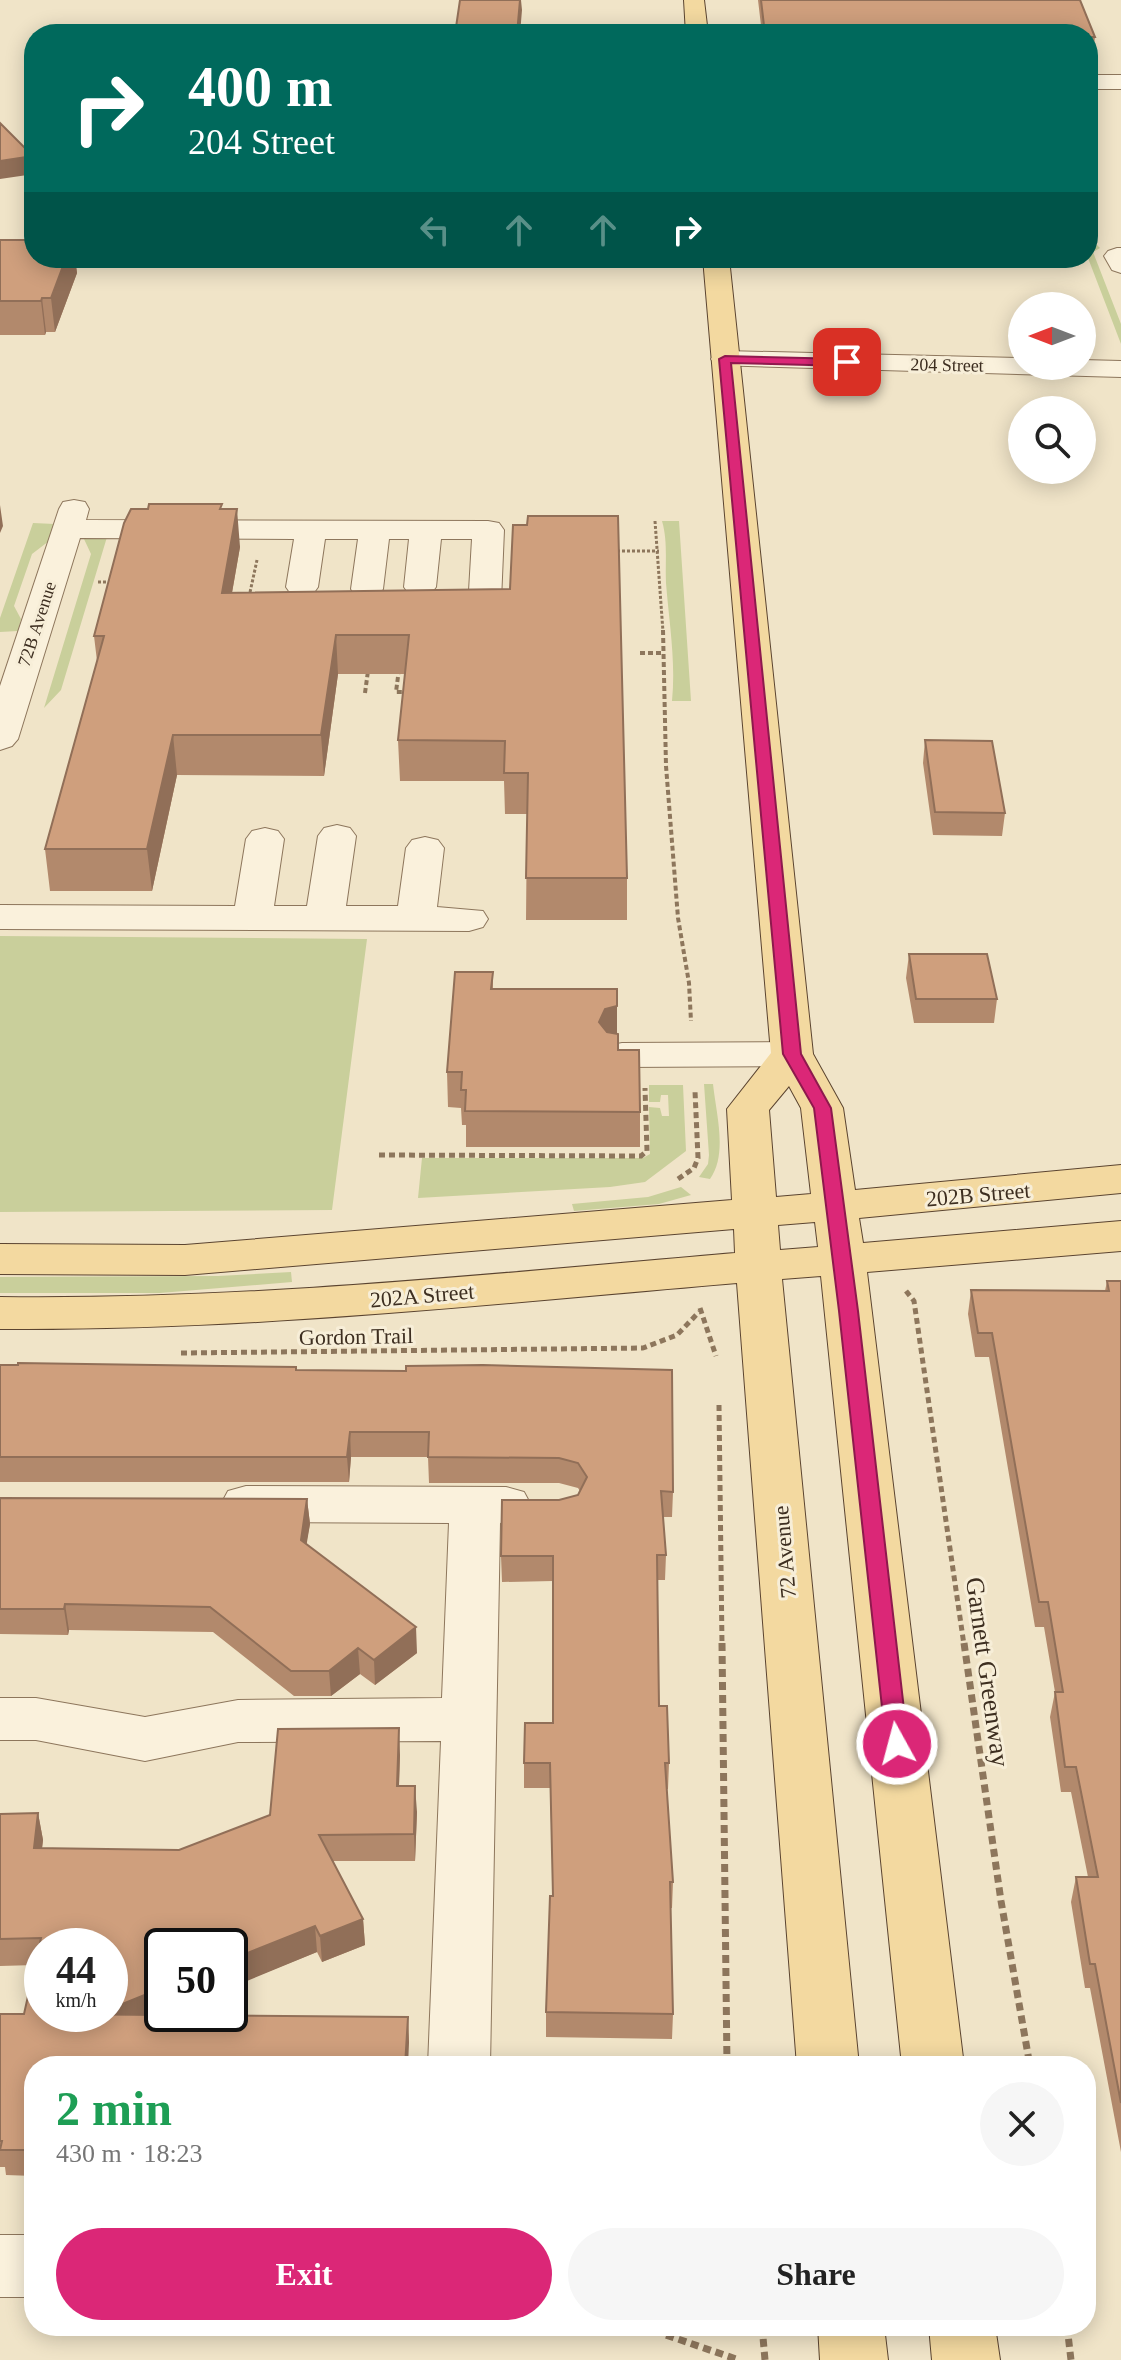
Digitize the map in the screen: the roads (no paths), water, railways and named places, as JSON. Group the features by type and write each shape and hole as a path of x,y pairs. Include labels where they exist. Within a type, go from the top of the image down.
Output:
{"main road":[{"path":"694,0 696,24"},
{"path":"717,268 792,1054 822,1108 843,1260 932,2056"},
{"name":"72 Avenue","path":"792,1054 748,1109 827,2056"},
{"name":"202B Street","path":"835,1205 1121,1179"},
{"path":"0,1259 185,1260 835,1205"},
{"path":"843,1260 1121,1236"},
{"name":"202A Street","path":"0,1313 111,1314 286,1306 843,1260"},
{"path":"852,2336 854,2360"},
{"path":"963,2336 966,2360"}],"street":[{"path":"1098,82 1121,82"},
{"name":"204 Street","path":"725,359 1121,369"},
{"name":"72B Avenue","path":"0,739 16,642 70,519 311,530"},
{"path":"302,587 311,530 375,530 426,530 488,530 485,601 414,594 426,530"},
{"path":"367,589 375,530"},
{"path":"488,541 523,541"},
{"path":"325,918 337,836"},
{"path":"253,917 265,839"},
{"path":"416,918 425,848"},
{"path":"0,917 469,919"},
{"path":"633,1055 792,1054"},
{"path":"206,1504 545,1504"},
{"path":"459,2056 475,1506"},
{"path":"0,1719 36,1719 145,1739 238,1721 471,1719"},
{"path":"0,2266 24,2266"}]}
